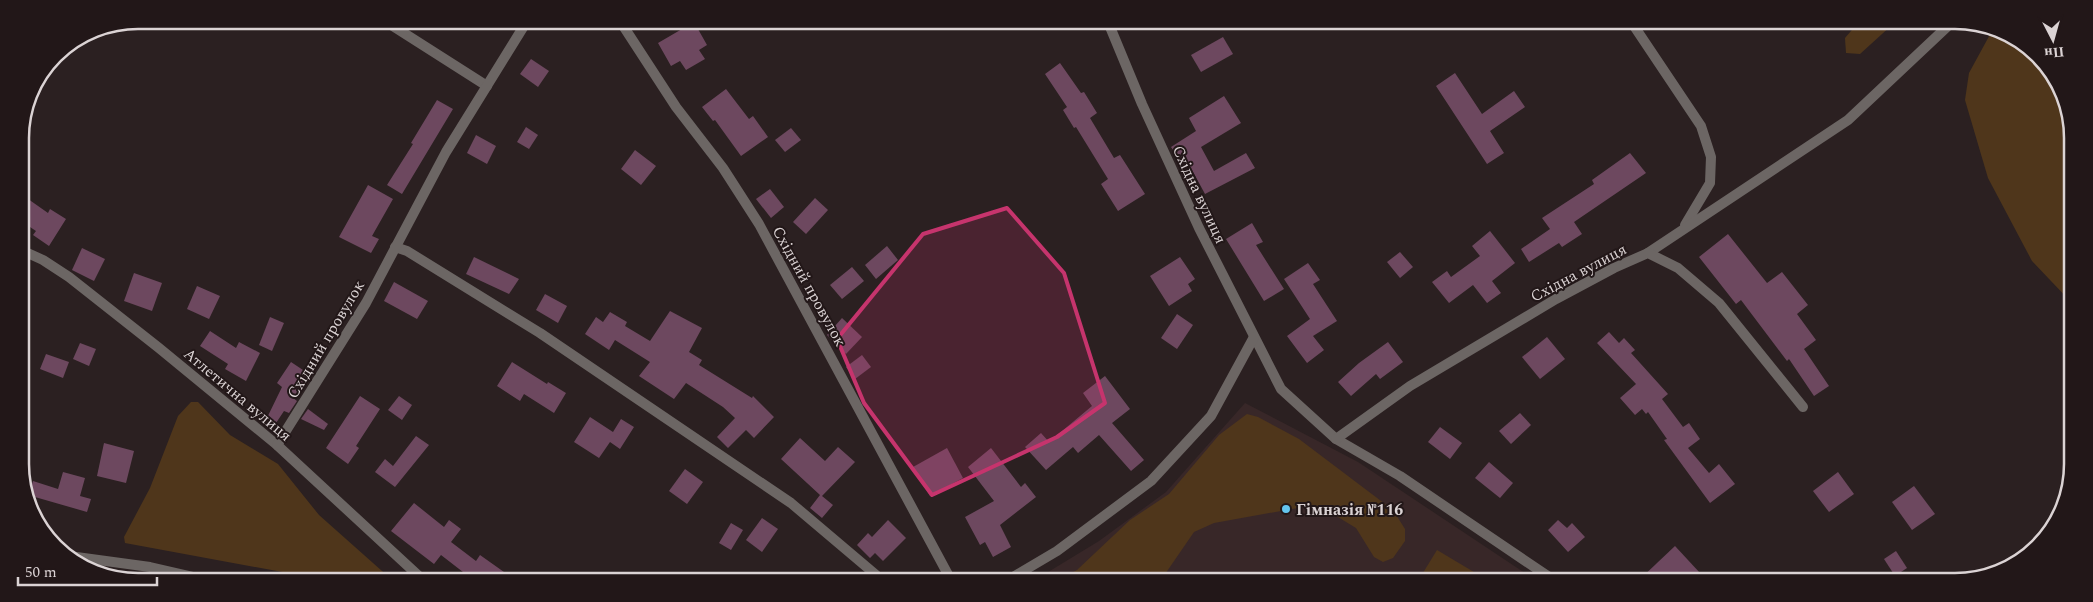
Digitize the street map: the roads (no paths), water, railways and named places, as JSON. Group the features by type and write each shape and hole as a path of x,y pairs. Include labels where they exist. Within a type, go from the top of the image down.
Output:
{"street":[{"path":"399,29 487,86"},
{"name":"Східний провулок","path":"278,446 366,303 446,152 522,29"},
{"name":"Східний провулок","path":"625,29 676,108 723,168 759,224 948,573"},
{"name":"Східна вулиця","path":"1111,29 1170,166 1281,389 1336,439 1400,476 1543,573"},
{"path":"1636,29 1701,126 1711,157 1710,183 1683,228"},
{"path":"1648,253 1848,120 1945,29"},
{"path":"395,247 407,251 540,332 682,427 791,503 874,573"},
{"name":"Східна вулиця","path":"1336,439 1410,386 1556,299 1614,268 1648,253 1678,268 1719,303 1803,407"},
{"name":"Атлетична вулиця","path":"29,254 43,260 69,277 278,446 416,573"},
{"path":"1020,573 1057,552 1150,481 1211,416 1254,337"},
{"path":"81,558 150,567 176,573"}],"place":[{"name":"Гімназія №116","path":"1286,509"}]}
